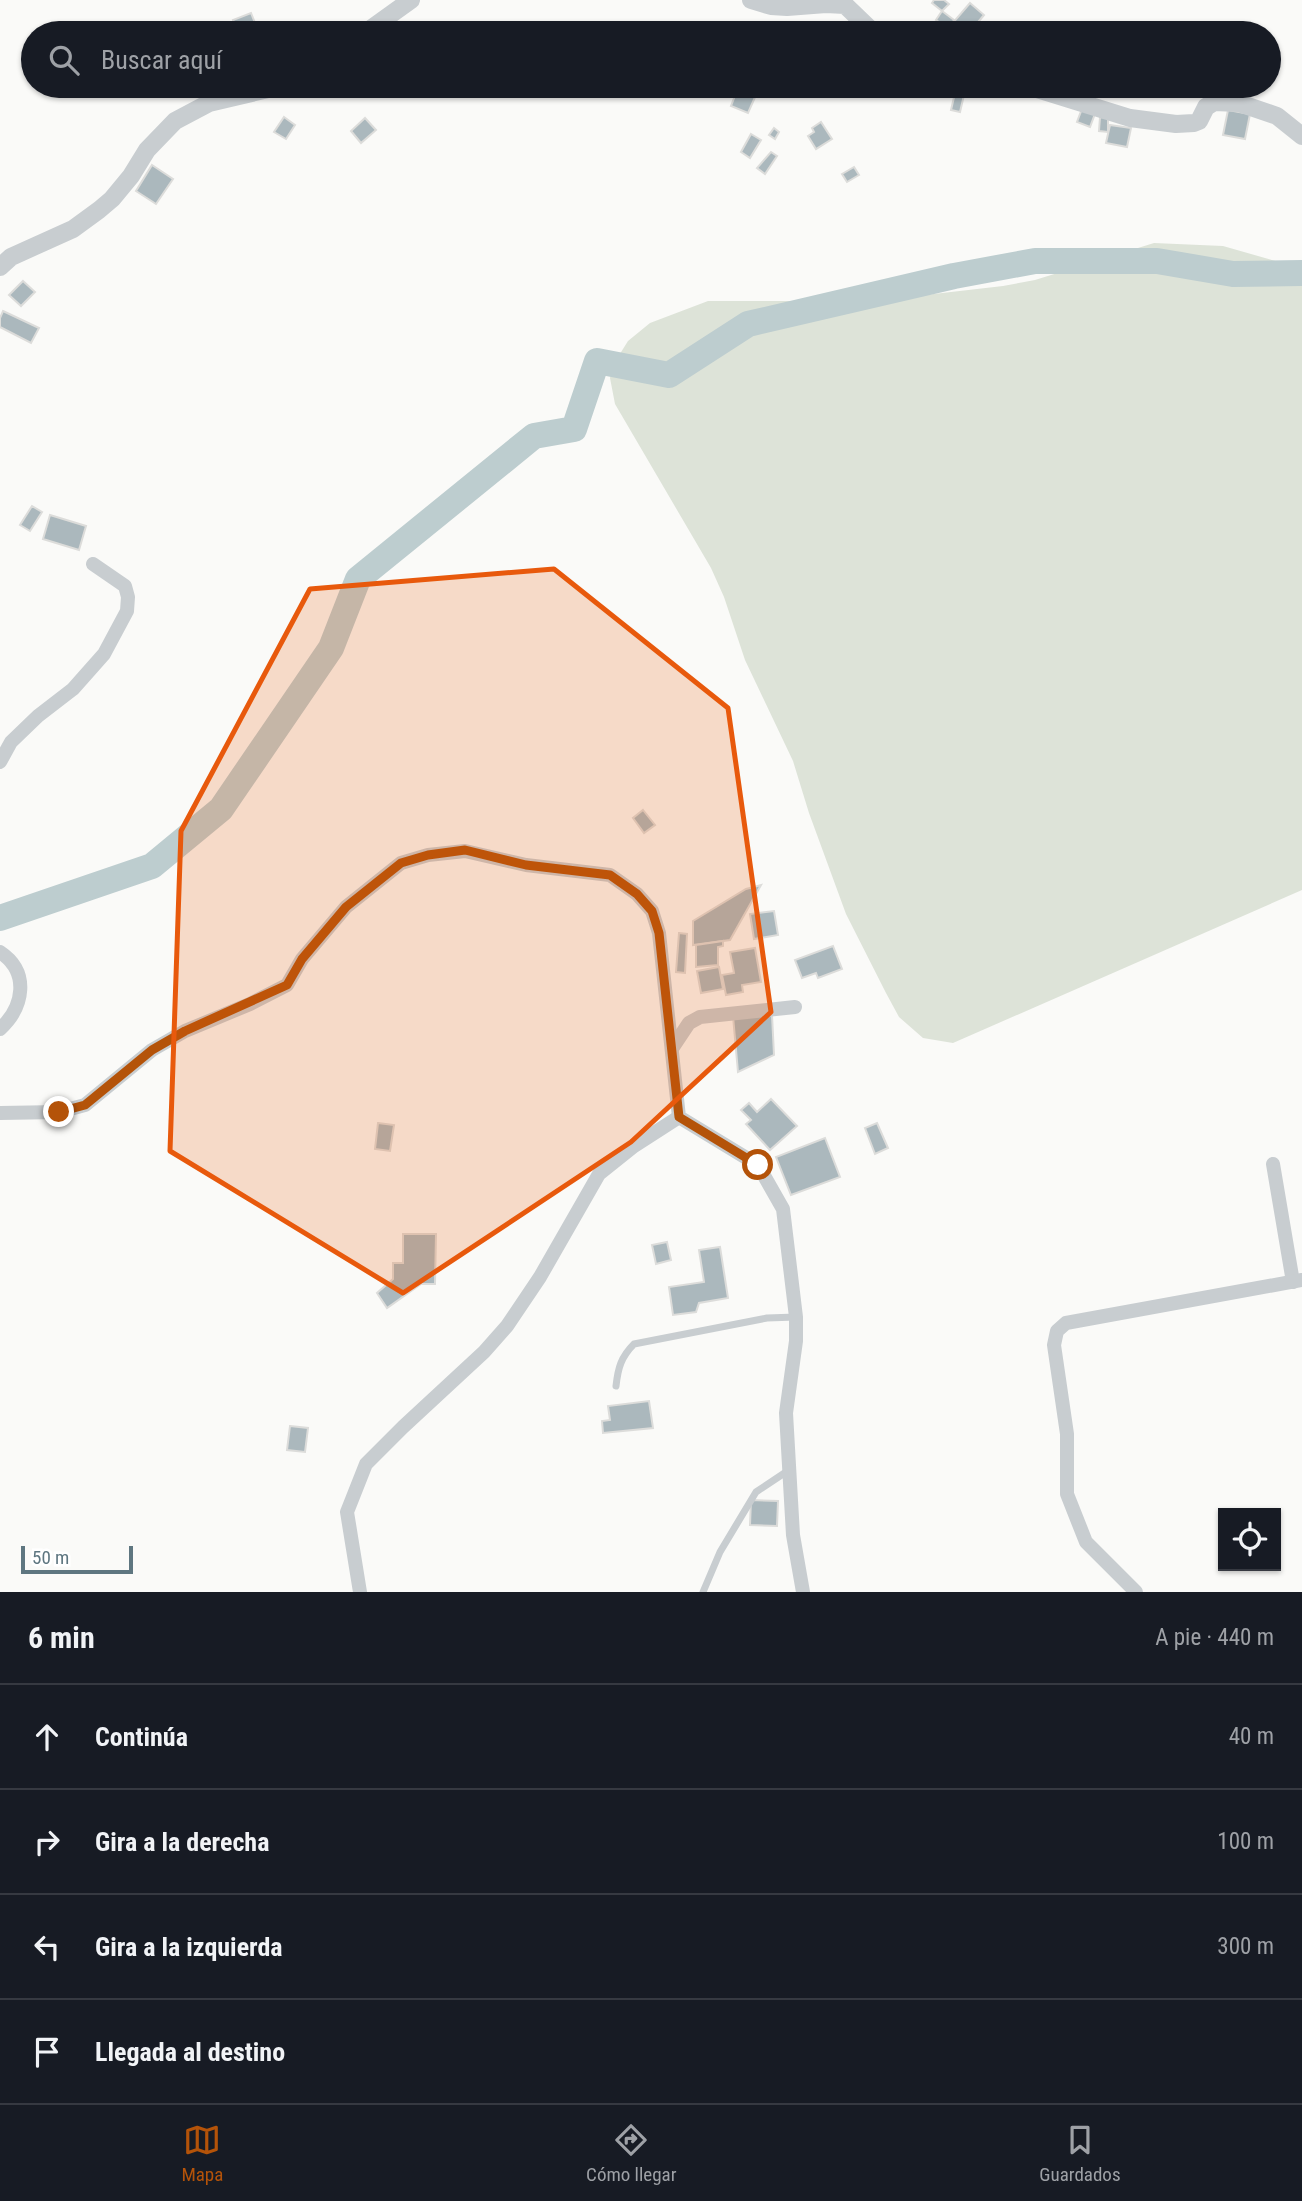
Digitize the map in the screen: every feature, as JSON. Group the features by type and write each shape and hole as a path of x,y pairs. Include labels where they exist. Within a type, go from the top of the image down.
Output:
{"street":[{"path":"382,21 411,0"},
{"path":"751,0 779,6 845,5 862,21"},
{"path":"0,267 11,257 73,229 99,211 131,176 147,150 175,121 209,103 230,98"},
{"path":"1066,98 1130,118 1176,124 1199,121 1206,107 1214,102 1239,103 1277,116 1302,136"},
{"path":"0,762 11,742 38,716 74,690 104,654 127,611 128,597 125,586 93,564"},
{"path":"0,1113 59,1112 85,1105 152,1050 185,1031 287,985 302,959 346,907 401,863 428,855 465,850 526,865 610,875 637,894 652,911 659,933 679,1117"},
{"path":"0,952 18,970 20,986 19,1003 12,1018 0,1029"},
{"path":"673,1046 689,1023 700,1017 795,1007"},
{"path":"679,1117 758,1165 783,1209 796,1317 796,1341 786,1413 793,1535 803,1592"},
{"path":"360,1592 347,1512 366,1464 484,1352 507,1326 540,1277 599,1174 634,1146 679,1117"},
{"path":"1136,1592 1086,1542 1067,1494 1067,1434 1054,1345 1058,1331 1066,1323 1298,1281 1273,1164"}],"lane":[{"path":"617,1386 619,1365 634,1344 767,1318 796,1317"},
{"path":"703,1592 720,1552 756,1492 789,1469"}],"highlighted area":[{"path":"554,569 728,708 771,1012 631,1142 403,1293 170,1151 181,831 310,589"}],"shaded area":[{"path":"1154,243 1223,246 1279,262 1302,279 1302,890 953,1043 923,1038 899,1017 846,914 793,761 745,660 724,597 711,568 615,404 610,378 613,365 628,341 650,323 708,301 873,301 1003,286 1035,280"}],"building":[{"path":"934,0 944,0 949,4 942,11 932,3"},
{"path":"970,3 984,15 979,21 954,21"},
{"path":"942,11 954,20 938,21"},
{"path":"251,13 254,21 233,21"},
{"path":"734,98 755,98 748,113 731,106"},
{"path":"954,98 963,98 960,112 951,110"},
{"path":"1083,106 1096,111 1090,127 1077,122"},
{"path":"1228,110 1250,114 1245,139 1223,135"},
{"path":"284,117 295,125 286,139 274,132"},
{"path":"1100,117 1108,118 1108,132 1099,131"},
{"path":"365,118 376,130 361,143 351,131"},
{"path":"821,122 832,139 816,149 808,136 814,132 812,128"},
{"path":"1110,125 1131,128 1127,147 1106,143"},
{"path":"774,128 779,132 775,139 769,135"},
{"path":"751,134 761,140 750,158 741,152"},
{"path":"771,152 777,156 765,174 757,168"},
{"path":"152,165 173,179 156,204 136,191"},
{"path":"854,167 859,175 847,182 842,174"},
{"path":"23,281 35,292 21,306 9,295"},
{"path":"3,311 39,328 31,343 0,327"},
{"path":"32,506 42,512 30,531 20,525"},
{"path":"50,515 86,526 79,550 43,539"},
{"path":"643,810 655,825 644,833 633,818"},
{"path":"761,885 730,940 693,945 693,921 746,889"},
{"path":"774,911 778,935 754,939 750,914"},
{"path":"679,933 687,934 685,973 676,972"},
{"path":"723,941 723,946 718,947 718,965 696,967 696,945"},
{"path":"833,946 842,969 818,978 816,973 802,978 795,960"},
{"path":"755,948 761,982 742,985 743,992 726,995 722,975 734,973 730,952"},
{"path":"719,967 723,989 701,993 697,971"},
{"path":"772,1015 774,1055 738,1072 733,1016"},
{"path":"771,1099 797,1126 770,1150 746,1124 751,1120 741,1110 749,1103 757,1112"},
{"path":"378,1123 394,1125 390,1151 375,1149"},
{"path":"877,1123 888,1148 875,1154 865,1128"},
{"path":"825,1138 840,1177 791,1195 776,1157"},
{"path":"403,1234 436,1234 435,1284 421,1284 387,1308 377,1293 393,1279 393,1263 403,1263"},
{"path":"667,1242 671,1260 656,1264 652,1245"},
{"path":"720,1247 728,1298 699,1303 696,1312 673,1315 669,1287 704,1282 699,1250"},
{"path":"649,1401 653,1428 603,1433 602,1421 610,1420 608,1406"},
{"path":"290,1426 308,1428 305,1452 287,1450"},
{"path":"751,1500 778,1501 777,1526 750,1525"}],"waterway":[{"path":"0,918 152,866 221,809 331,648 358,579 534,436 574,429 597,361 669,375 748,324 954,276 1035,261 1157,261 1233,274 1302,273"}],"route":[{"path":"59,1112 85,1105 152,1050 185,1031 250,1004 287,985 302,959 346,907 401,863 428,855 465,850 526,865 610,875 637,894 652,911 659,933 679,1117 758,1165"}]}
